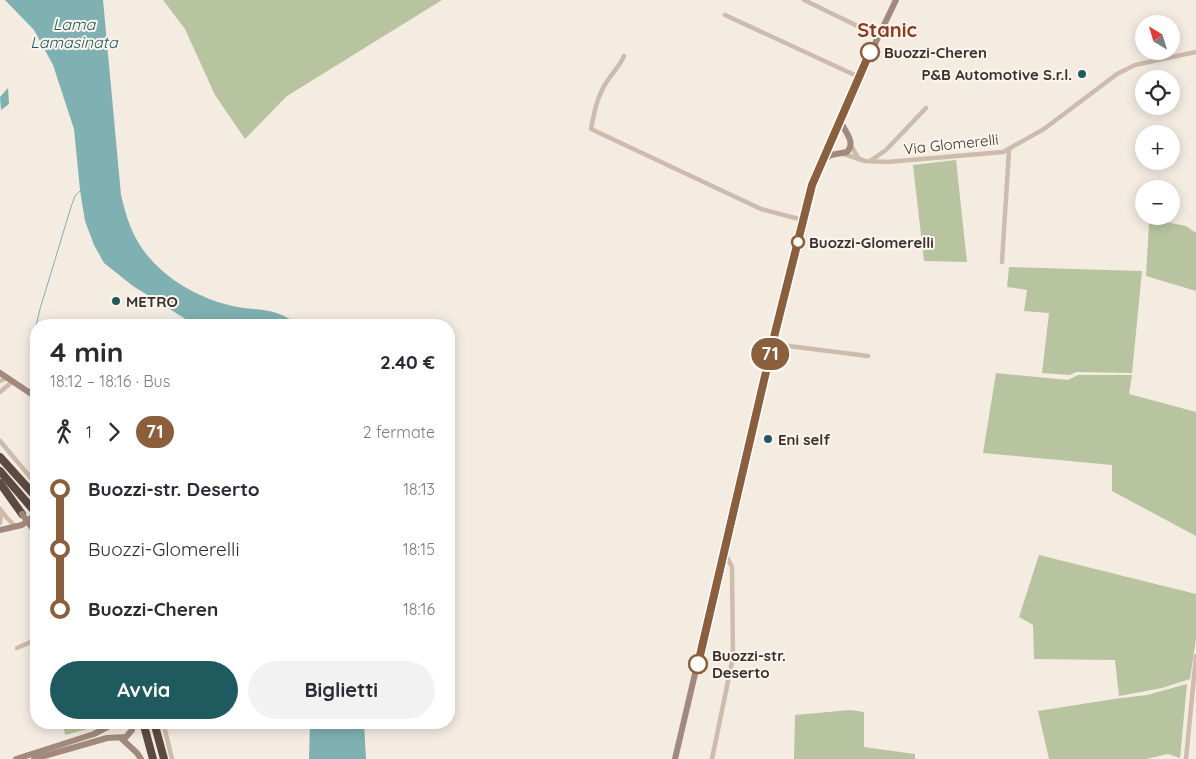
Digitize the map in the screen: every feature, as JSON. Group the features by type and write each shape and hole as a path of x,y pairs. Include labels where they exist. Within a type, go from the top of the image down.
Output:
{"highway":[{"path":"0,457 30,490"},
{"path":"0,471 30,506"},
{"path":"0,483 22,514"},
{"path":"145,729 153,759"},
{"path":"156,729 164,759"}],"main road":[{"path":"675,759 812,185 894,0"},
{"path":"821,162 851,146 851,139 846,134 840,119"},
{"path":"832,139 840,133 846,134"},
{"path":"832,139 832,149 840,153"},
{"path":"0,373 30,392"},
{"path":"22,514 30,525"},
{"path":"0,530 22,525 30,517"},
{"path":"16,759 94,734 103,729"},
{"path":"113,729 113,734 137,753 141,759"},
{"path":"34,759 107,738 126,738 131,732 131,729"}],"street":[{"path":"804,0 814,2 878,36"},
{"path":"725,15 859,76"},
{"name":"Via Glomerelli","path":"840,153 869,162 887,162 1003,152 1044,129 1117,74 1135,65 1196,52"},
{"path":"624,56 621,64 605,84 599,97 591,129 761,209 803,220"},
{"path":"869,162 886,150 926,108"},
{"path":"851,146 860,160"},
{"path":"886,150 884,157 887,162"},
{"path":"1002,262 1009,150"},
{"path":"773,344 868,356"},
{"path":"0,382 7,378"},
{"path":"0,392 13,381"},
{"path":"0,441 30,477"},
{"path":"0,489 22,514"},
{"path":"0,510 2,514 0,523"},
{"path":"0,510 16,527"},
{"path":"712,759 733,657 732,567 727,557 723,555"},
{"path":"17,648 30,642"},
{"path":"1186,759 1196,656"},
{"path":"165,729 172,759"}],"green space":[{"path":"163,0 442,0 287,96 245,139 215,95 185,29"},
{"path":"956,160 967,262 924,261 913,165"},
{"path":"1149,225 1180,225 1186,226 1196,233 1196,291 1146,276"},
{"path":"1009,267 1142,271 1132,373 1076,372 1070,375 1042,373 1049,313 1024,311 1027,290 1007,287"},
{"path":"996,373 1068,380 1078,375 1132,375 1129,394 1196,412 1196,536 1112,491 1112,465 983,453"},
{"path":"1039,555 1196,594 1196,639 1190,679 1162,688 1119,696 1115,660 1034,659 1033,625 1019,617"},
{"path":"1187,684 1180,758 1168,754 1146,759 1049,759 1038,711 1147,695"},
{"path":"850,710 864,712 864,747 915,754 915,759 794,759 795,715"},
{"path":"64,729 87,729 65,735"}],"water":[{"name":"Lama Lamasinata","path":"5,0 103,0 121,195 130,225 138,242 146,254 168,276 194,292 223,304 265,310 290,319 185,319 133,286 104,263 94,245 85,221 74,129 53,65 34,30"},
{"path":"8,88 9,104 1,110 0,97"},
{"path":"310,729 364,729 366,759 309,759"}],"waterway":[{"path":"38,319 71,207 75,196 80,191"}],"bus line":[{"name":"71","path":"698,664 775,333 812,185 870,52"}],"place":[{"name":"Buozzi-Cheren","path":"870,52"},
{"name":"P&B Automotive S.r.l.","path":"1082,74"},
{"name":"Buozzi-Glomerelli","path":"798,242"},
{"name":"METRO","path":"116,301"},
{"name":"Eni self","path":"768,439"},
{"name":"Buozzi-str. Deserto","path":"698,664"}],"district":[{"name":"Stanic","path":"887,29"}]}
